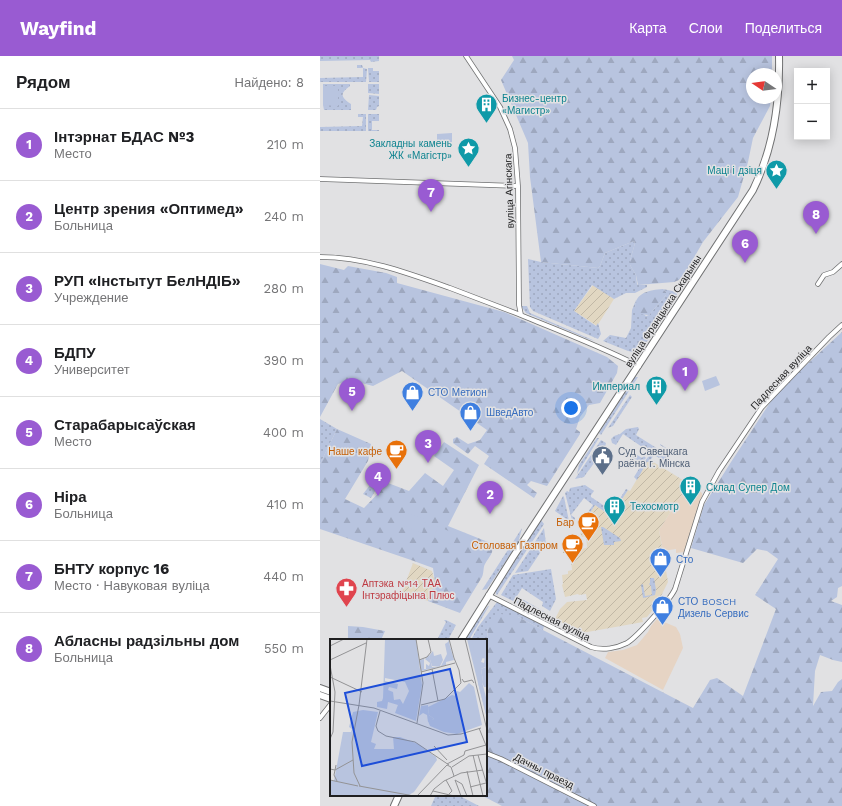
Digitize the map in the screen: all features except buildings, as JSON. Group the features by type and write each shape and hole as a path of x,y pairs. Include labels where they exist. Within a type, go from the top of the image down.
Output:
{"main road":[{"name":"вуліца Францыска Скарыны","path":"462,639 488,595 743,207 761,174 768,155 777,117 779,93 779,56"},
{"path":"320,688 330,692"},
{"path":"320,695 330,699"},
{"path":"394,806 399,796"}],"street":[{"name":"вуліца Агінскага","path":"466,56 493,96 510,130 517,157 519,305 521,315"},
{"path":"320,179 518,186"},
{"path":"320,257 346,259 382,266 436,283 521,315 610,352 639,366"},
{"path":"818,284 824,275 833,272 842,264"},
{"name":"Падлесная вуліца","path":"488,595 591,647 597,649 614,648 629,642 672,595 682,569 702,502 719,471 749,424 762,407 842,325"},
{"path":"320,718 330,705"},
{"name":"Дачны праезд","path":"487,753 594,806"}],"shaded area":[{"path":"593,285 614,299 597,326 574,311"},
{"path":"650,460 696,488 693,493 686,488 659,530 668,582 656,606 647,617 642,618 643,622 582,633 555,619 560,609 567,602 587,600 586,594 565,597 562,585 562,575 568,574 568,571 572,570 571,560 569,560 567,553 563,553 563,550 567,549 568,551 572,551 572,547 575,546 576,550 587,547 586,536 582,537 580,533 585,532 584,527 581,527 581,525 585,520 587,520 595,505 611,516 628,490 630,491 647,462"},
{"path":"686,488 693,492 696,488 702,493 702,496 685,552 676,553 676,549 663,551 659,530"},
{"path":"413,563 432,571 435,582 428,601 402,592"},
{"path":"657,619 676,627 680,634 683,648 663,690 605,658 608,652 623,650 637,645"}],"green space":[{"path":"320,56 379,56 379,61 320,61"},
{"path":"512,56 772,56 772,68 746,68 746,104 770,104 753,138 738,197 703,242 685,273 679,280 674,282 638,285 636,275 630,265 635,243 634,241 605,253 598,268 541,262 530,177 528,143 501,80 514,60"},
{"path":"357,65 362,65 363,68 357,68"},
{"path":"363,68 367,69 366,82 320,82 320,78 363,77"},
{"path":"368,68 373,68 373,71 379,71 379,82 369,82"},
{"path":"323,84 350,84 350,86 344,91 343,97 351,104 351,110 324,110 323,105 338,105 338,97 323,97 323,95 338,95 338,87 323,86"},
{"path":"368,84 379,84 379,94 368,93"},
{"path":"323,86 338,86 338,95 323,95"},
{"path":"369,95 379,96 379,106 376,110 368,110"},
{"path":"323,97 338,97 338,106 323,105"},
{"path":"358,114 366,114 366,131 320,131 320,127 362,126 363,117 358,117"},
{"path":"368,114 379,114 379,121 372,121 372,130 379,131 368,131"},
{"path":"452,133 452,142 437,142 437,134"},
{"path":"634,241 635,243 630,265 636,275 637,284 647,285 647,287 635,293 626,293 614,299 592,285 574,311 596,326 598,323 601,334 598,339 533,311 530,307 528,259 541,262 598,268 605,253"},
{"path":"320,264 344,270 348,266 386,273 397,277 397,283 504,312 607,357 618,366 617,373 600,403 589,405 580,417 576,429 580,432 580,434 547,486 531,481 527,485 537,493 534,498 484,464 489,456 475,446 468,454 453,443 453,439 457,437 468,444 480,440 487,430 402,371 373,386 350,380 338,384 320,417"},
{"path":"663,289 677,292 677,298 639,353 628,351 603,341 610,335 626,338 631,328 632,310 636,300 635,307 646,316 649,315 666,295 666,292"},
{"path":"663,289 666,292 666,295 649,315 636,314 636,302 642,294"},
{"path":"521,306 527,306 530,313 595,341 526,313"},
{"path":"842,332 842,586 838,588 837,597 831,601 842,605 842,662 820,655 815,671 813,706 821,692 832,691 842,679 842,806 502,806 483,796 487,796 488,627 493,618 501,614 518,617 693,708 710,680 717,678 743,696 776,609 755,595 778,559 767,551 757,549 743,563 691,548 704,505 777,392"},
{"path":"716,376 720,385 705,391 702,381"},
{"path":"635,377 638,377 601,435 599,433"},
{"path":"630,395 632,397 613,426 608,428"},
{"path":"320,419 337,429 320,464"},
{"path":"638,427 639,429 636,435 658,449 658,452 662,454 665,448 660,444 671,451 669,455 665,452 663,455 668,457 667,459 663,460 654,455 649,462 647,462 637,480 634,477 642,464 632,457 634,453 642,458 644,456 646,458 644,460 645,461 651,453 623,434 616,445 612,443 611,439 626,429"},
{"path":"337,429 371,444 368,461 345,499 364,508 388,483 409,491 425,473 443,486 454,470 434,456 444,442 479,465 448,526 493,544 493,548 491,555 484,565 482,577 460,613 428,601 435,582 433,568 320,529 320,464"},
{"path":"597,438 599,438 577,474 579,465"},
{"path":"601,440 606,443 600,455 584,477 575,479"},
{"path":"383,473 385,479 381,481 371,498 363,494 378,475"},
{"path":"585,485 594,491 591,497 612,511 626,489 628,490 611,516 595,505 590,513 588,512 593,505 584,498 571,515 575,518 574,522 572,520 565,493 567,491 569,492 570,488"},
{"path":"563,496 564,497 569,521 555,511"},
{"path":"405,512 426,519 422,533 401,525"},
{"path":"541,520 544,524 497,595 496,591"},
{"path":"438,526 457,535 453,545 434,537"},
{"path":"601,527 620,538 621,541 614,542 614,545 604,545"},
{"path":"522,528 518,543 487,589 482,590"},
{"path":"544,528 546,544 528,571 515,573"},
{"path":"551,569 556,599 550,611 542,606 543,602 522,588 517,596 548,614 548,618 501,595 513,575"},
{"path":"650,578 654,578 656,590 655,595 643,598 641,585 643,584 645,596 652,595 651,586 649,584"},
{"path":"497,602 544,626 543,630 518,617 488,627 487,640 472,639 478,627"},
{"path":"489,606 470,639 466,639 475,623"},
{"path":"444,620 456,625 449,639 438,639 446,622"},
{"path":"348,626 385,631 381,639 348,639"},
{"path":"460,796 479,806 431,806 435,797"}],"place":[{"name":"Бизнес-центр «Магистр»","path":"487,124"},
{"name":"Закладны камень ЖК «Магістр»","path":"468,168"},
{"name":"Маці і дзіця","path":"777,190"},
{"name":"БНТУ корпус 16","path":"431,212"},
{"name":"Абласны радзільны дом","path":"816,234"},
{"name":"Ніра","path":"745,263"},
{"name":"Інтэрнат БДАС №3","path":"685,391"},
{"name":"Империал","path":"656,406"},
{"name":"Старабарысаўская","path":"352,411"},
{"name":"СТО Метион","path":"412,412"},
{"name":"ШведАвто","path":"470,432"},
{"name":"РУП «Інстытут БелНДІБ»","path":"428,463"},
{"name":"Наше кафе","path":"397,470"},
{"name":"Суд Савецкага раёна г. Мінска","path":"603,476"},
{"name":"БДПУ","path":"378,496"},
{"name":"Склад Супер Дом","path":"691,506"},
{"name":"Центр зрения «Оптимед»","path":"490,514"},
{"name":"Техосмотр","path":"614,526"},
{"name":"Бар","path":"589,542"},
{"name":"Столовая Газпром","path":"573,564"},
{"name":"Сто","path":"660,578"},
{"name":"Аптэка №14 ТАА Інтэрафіцына Плюс","path":"346,608"},
{"name":"СТО BOSCH Дизель Сервис","path":"662,626"}]}
